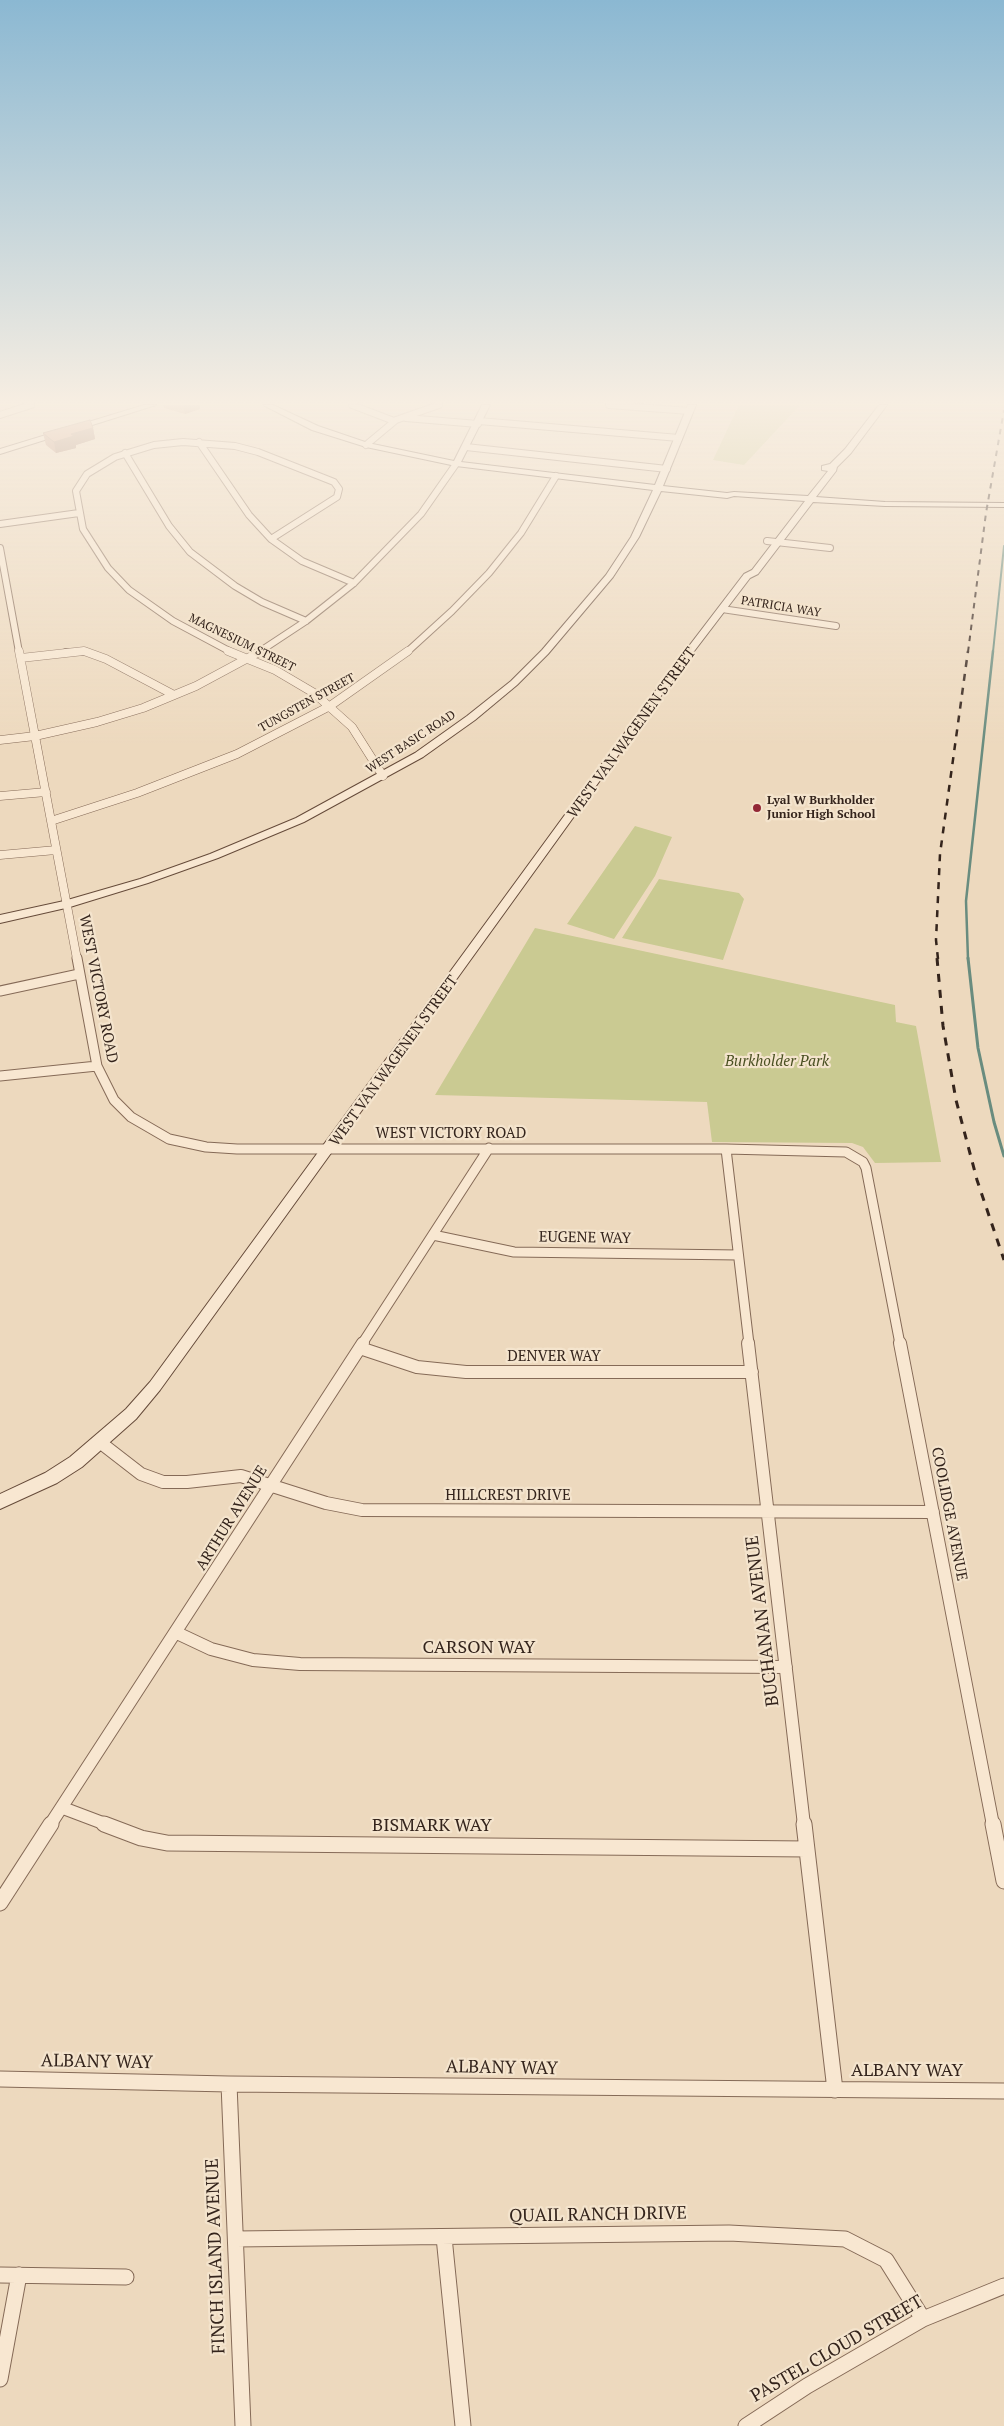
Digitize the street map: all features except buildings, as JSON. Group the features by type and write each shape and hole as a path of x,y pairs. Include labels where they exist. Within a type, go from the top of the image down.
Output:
{"street":[{"path":"0,524 42,518"},
{"name":"MAGNESIUM STREET","path":"80,518 83,529 94,550 108,568 130,590 173,621 220,647 296,682 330,706 365,744 383,776"},
{"path":"164,518 190,552 235,586 262,602 306,621"},
{"path":"252,518 270,539 302,561 354,583"},
{"name":"MAGNESIUM STREET","path":"270,539 302,518"},
{"path":"0,740 35,736 97,722 174,696 248,659 306,621 354,583 417,518"},
{"name":"TUNGSTEN STREET","path":"51,821 138,793 193,772 245,750 330,706 408,651 452,611 489,573 521,533 530,518"},
{"name":"WEST BASIC ROAD","path":"0,919 66,904 144,881 214,856 300,820 419,755 472,718 514,683 545,652 609,577 635,537 643,518"},
{"name":"WEST VAN WAGENEN STREET","path":"748,576 745,570 787,518"},
{"name":"WEST VAN WAGENEN STREET","path":"0,1502 51,1478 101,1443 131,1414 155,1386 676,669 748,576 755,572 778,542 791,518"},
{"path":"767,541 830,548"},
{"name":"WEST VICTORY ROAD","path":"0,548 96,1066 114,1100 131,1117 169,1139 206,1147 329,1149 726,1149 846,1152 857,1156"},
{"name":"PATRICIA WAY","path":"722,609 836,626"},
{"path":"21,658 84,651 106,659 174,696"},
{"path":"0,796 46,792"},
{"path":"0,855 56,850"},
{"path":"0,991 79,974"},
{"path":"0,1076 96,1066"},
{"name":"ARTHUR AVENUE","path":"0,1903 177,1633 489,1148"},
{"name":"BUCHANAN AVENUE","path":"726,1149 835,2090"},
{"name":"COOLIDGE AVENUE","path":"857,1156 866,1168 1004,1881"},
{"name":"EUGENE WAY","path":"433,1235 492,1249 514,1252 738,1256"},
{"name":"DENVER WAY","path":"360,1348 417,1367 466,1372 752,1372"},
{"name":"HILLCREST DRIVE","path":"101,1443 141,1474 163,1482 187,1482 241,1476 326,1503 381,1511 768,1510 933,1512"},
{"name":"CARSON WAY","path":"177,1633 211,1649 253,1660 300,1664 786,1668"},
{"name":"BISMARK WAY","path":"63,1808 141,1838 167,1843 807,1849"},
{"name":"ALBANY WAY","path":"0,2079 229,2084 1004,2091"},
{"name":"FINCH ISLAND AVENUE","path":"229,2084 243,2426"},
{"name":"QUAIL RANCH DRIVE","path":"236,2240 729,2233 845,2239 886,2260 922,2319"},
{"path":"444,2238 463,2426"},
{"path":"0,2275 126,2277"},
{"path":"0,2379 19,2275"},
{"name":"PASTEL CLOUD STREET","path":"746,2426 806,2386 922,2319 1004,2286"}],"green space":[{"path":"635,826 672,837 655,876 614,939 567,924"},
{"path":"659,879 739,893 744,899 723,960 622,938"},
{"name":"Burkholder Park","path":"535,928 895,1005 896,1022 916,1026 941,1162 875,1163 863,1147 852,1143 712,1142 707,1102 435,1095"}],"waterway":[{"path":"993,652 1004,546"},
{"path":"968,959 966,901 993,651"},
{"path":"968,958 978,1048 994,1122 1004,1156"}],"railway":[{"path":"968,652 985,518"},
{"path":"938,959 936,940 940,854 968,651"},
{"path":"937,958 943,1026 956,1100 977,1180 1004,1260"}],"place":[{"name":"Lyal W Burkholder Junior High School","path":"757,808"}]}
